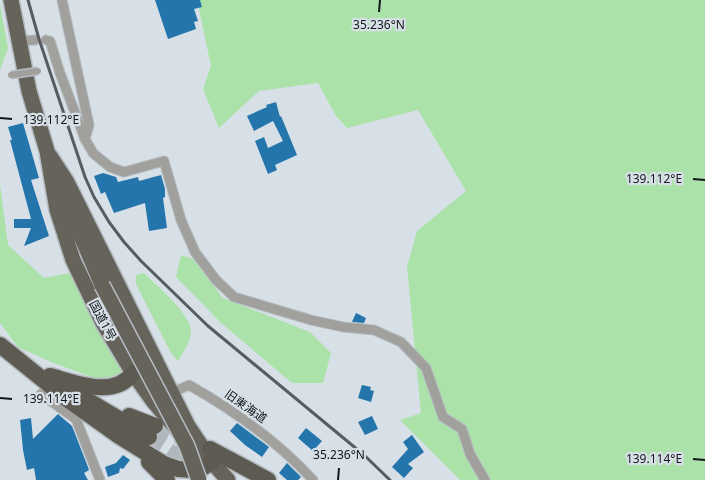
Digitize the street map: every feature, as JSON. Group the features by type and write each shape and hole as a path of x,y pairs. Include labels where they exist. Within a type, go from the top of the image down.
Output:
{"highway":[{"name":"国道1号","path":"11,0 29,91 47,151 57,210 74,260 103,323 132,373 189,443 211,456"},
{"name":"国道1号","path":"47,151 67,182 188,426 228,480"},
{"path":"47,151 64,198 102,285 187,446 199,480"},
{"path":"6,349 91,402 152,431"},
{"path":"6,349 67,399 119,436 154,465 167,480"},
{"path":"50,376 79,384 113,387 122,384 132,373"},
{"path":"119,436 171,467 194,470 204,467 211,456 268,480"}],"street":[{"path":"62,0 89,125 85,139"},
{"path":"18,41 35,40"},
{"path":"46,40 50,41 85,139 94,153 110,168 124,172 164,160 181,220 195,252 216,280 234,297 311,320 343,327 374,330 401,342 426,368 443,417 462,429 470,454 485,480"},
{"path":"11,76 38,71"},
{"name":"旧東海道","path":"153,401 189,385 224,404 259,429 313,480"},
{"path":"41,394 76,418 100,480"}],"green space":[{"path":"197,0 705,0 705,480 460,480 400,420 421,413 407,267 417,231 466,191 418,110 347,128 336,116 318,83 259,91 219,128 203,89 211,66"},
{"path":"0,3 8,48 0,70"},
{"path":"0,185 8,245 44,278 70,273 122,372 102,381 51,362 18,347 0,323"},
{"path":"181,255 193,259 223,298 310,332 331,353 323,383 292,383 221,323 176,277"},
{"path":"144,273 172,300 189,324 191,331 190,339 178,361 171,353 136,284 136,275"}],"building":[{"path":"155,0 200,0 202,7 194,9 198,21 194,22 196,29 168,39"},
{"path":"276,102 280,117 297,155 275,165 277,170 268,174 255,141 264,137 268,148 283,141 273,121 254,131 247,116 267,107 266,105"},
{"path":"23,123 39,178 31,180 49,236 24,246 31,228 14,228 14,219 31,219 8,127"},
{"path":"103,173 116,177 118,182 138,177 139,181 161,175 165,189 165,197 163,198 167,228 149,231 145,203 114,213 105,192 101,194 94,176"},
{"path":"356,313 366,318 364,323 352,322"},
{"path":"362,385 371,387 370,390 374,391 371,402 358,398"},
{"path":"58,414 72,426 89,470 84,473 88,480 36,480 34,468 27,470 20,420 31,418 33,439"},
{"path":"372,416 378,429 365,435 358,422"},
{"path":"237,423 269,447 262,457 230,431"},
{"path":"306,428 322,441 313,451 298,438"},
{"path":"412,435 424,452 408,464 413,468 404,478 392,467 408,449 403,442"},
{"path":"123,455 130,460 123,469 120,468 119,473 108,477 105,467 116,463"},
{"path":"287,463 301,477 298,480 287,480 279,473"}],"tunnel":[{"path":"155,426 190,441"},
{"path":"149,437 181,459 199,475"}],"railway":[{"path":"28,0 85,177 94,197 124,242 208,326 364,455 390,480"}]}
